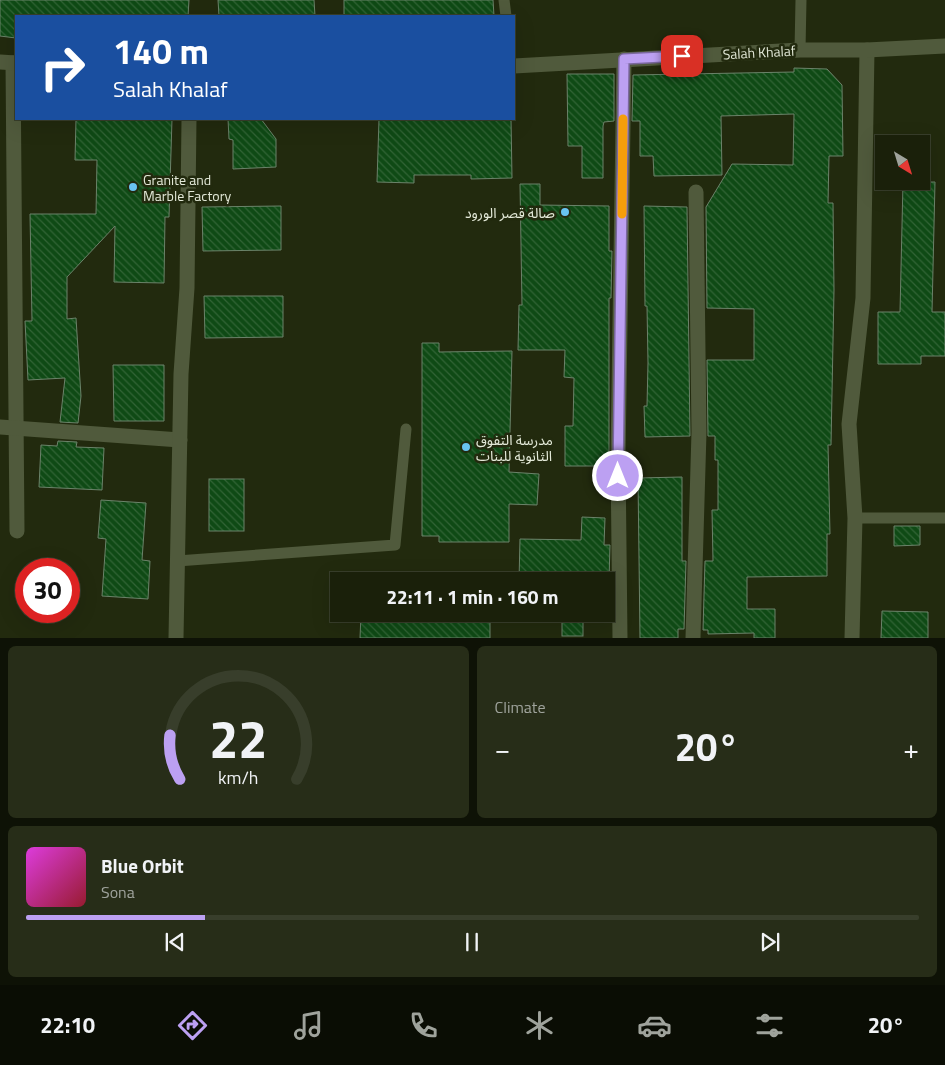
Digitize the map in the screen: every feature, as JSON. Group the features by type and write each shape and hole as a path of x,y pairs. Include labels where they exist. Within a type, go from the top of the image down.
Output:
{"street":[{"name":"Salah Khalaf","path":"515,66 800,50 867,50 945,46"},
{"path":"852,638 855,518 849,424 863,298 867,50"},
{"path":"620,638 618,458 624,59"},
{"path":"10,63 17,428 17,531"},
{"path":"176,638 189,120"},
{"path":"694,638 699,432 696,192"},
{"path":"0,427 180,440"}],"lane":[{"path":"504,0 506,15"},
{"path":"800,0 800,50"},
{"path":"177,561 396,545 406,430"},
{"path":"855,518 945,518"}],"building":[{"path":"0,0 189,0 188,15 15,15 15,38 0,36"},
{"path":"218,0 314,0 315,15 219,15"},
{"path":"344,0 493,0 494,15 344,15"},
{"path":"794,68 827,69 842,85 843,156 829,156 828,203 833,203 834,290 831,445 828,445 830,534 827,534 827,576 747,577 747,609 775,609 775,638 754,638 754,633 708,634 708,630 703,630 705,561 713,561 712,510 718,510 718,460 715,460 715,436 708,436 707,360 754,360 754,309 707,308 706,207 732,164 793,165 794,114 721,116 722,175 654,176 653,156 640,156 640,121 632,121 633,75 794,72"},
{"path":"567,74 614,74 614,121 604,122 603,126 603,178 582,178 582,146 568,146"},
{"path":"76,120 172,120 169,217 165,217 164,283 114,282 115,226 67,277 67,319 76,318 81,396 78,423 60,422 65,378 28,380 25,321 32,321 30,214 96,214 97,160 75,160"},
{"path":"228,120 262,120 276,139 276,167 233,169 233,140 229,139"},
{"path":"379,120 511,120 512,178 471,179 471,175 414,175 414,183 377,182"},
{"path":"930,182 935,182 932,312 945,312 945,356 921,356 921,364 878,364 878,312 900,312 903,190 930,190"},
{"path":"520,184 540,184 540,205 609,206 609,251 612,251 611,298 609,298 609,466 565,466 565,426 573,426 574,378 564,377 565,350 518,350 519,305 522,305"},
{"path":"281,206 281,250 203,251 202,207"},
{"path":"644,206 687,207 690,436 645,437 644,406 647,406 648,363 647,306 645,306"},
{"path":"204,296 283,296 283,337 205,338"},
{"name":"مدرسة التفوق الثانوية للبنات","path":"422,343 439,343 439,352 512,351 509,472 539,474 537,505 509,504 509,542 439,542 439,536 422,536"},
{"path":"113,365 164,365 164,421 114,421"},
{"path":"58,441 77,442 76,447 104,448 102,490 39,487 41,445 57,446"},
{"path":"682,477 682,561 686,561 684,629 678,629 678,638 640,638 638,478"},
{"path":"209,479 244,479 244,531 209,531"},
{"path":"101,500 146,503 142,560 150,561 148,599 102,596 106,539 98,538"},
{"path":"582,517 605,518 604,545 610,545 609,572 519,572 520,539 581,540"},
{"path":"894,526 920,526 920,545 894,546"},
{"path":"882,611 928,612 928,638 881,638"},
{"path":"361,622 490,622 490,638 360,638"},
{"path":"562,622 583,622 583,636 562,636"}],"slow traffic":[{"path":"622,214 623,119"}],"place":[{"name":"Granite and Marble Factory","path":"133,187"},
{"name":"صالة قصر الورود","path":"565,212"},
{"name":"مدرسة التفوق الثانوية للبنات","path":"466,447"}],"route":[{"path":"618,476 624,59 682,56"}]}
